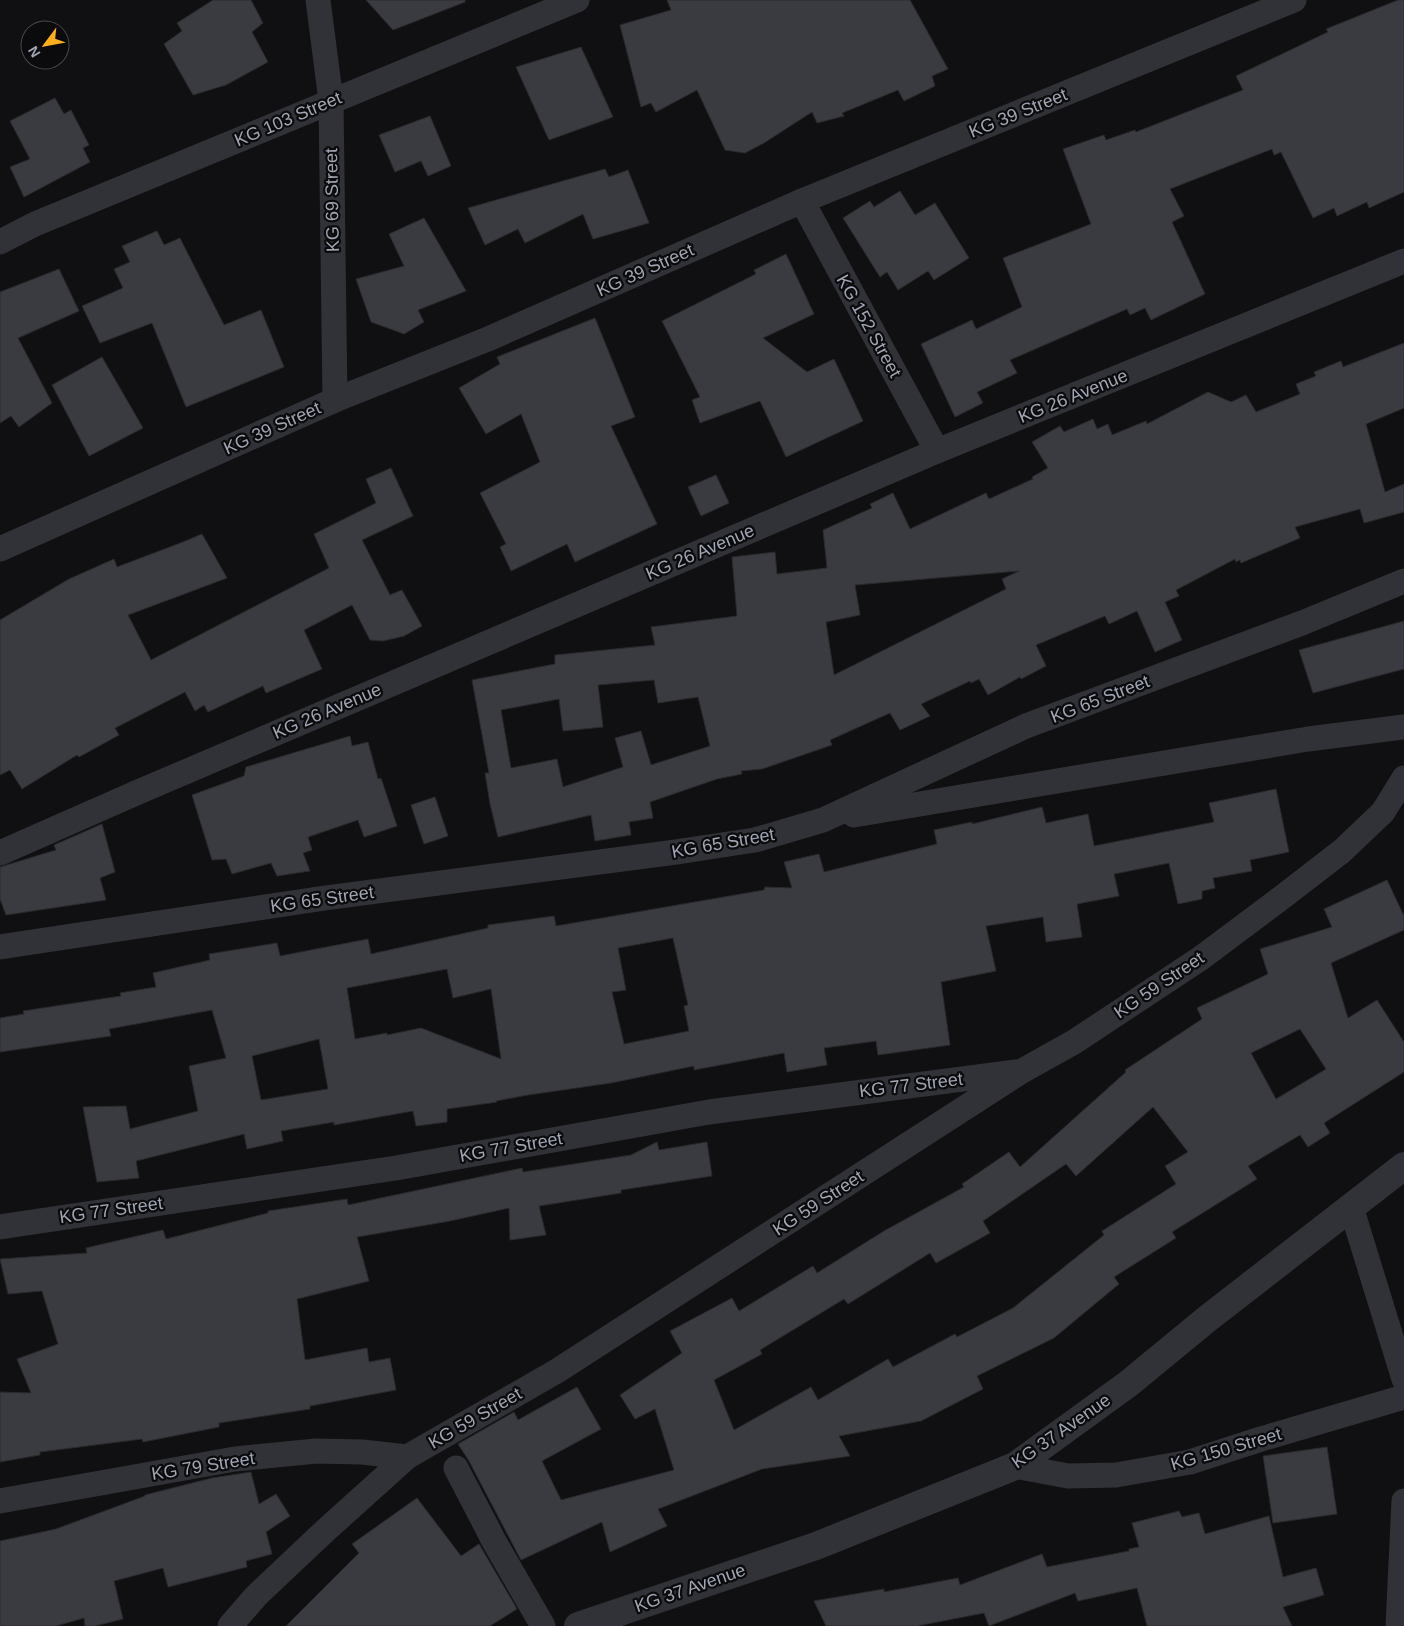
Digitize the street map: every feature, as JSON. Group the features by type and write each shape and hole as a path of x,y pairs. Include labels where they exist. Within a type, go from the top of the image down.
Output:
{"street":[{"name":"KG 69 Street","path":"318,0 331,101 335,400"},
{"name":"KG 103 Street","path":"0,242 35,224 577,0"},
{"name":"KG 39 Street","path":"0,549 335,400 488,339 802,201 1294,0"},
{"name":"KG 152 Street","path":"802,201 937,451"},
{"name":"KG 26 Avenue","path":"0,853 136,792 937,451 1404,262"},
{"name":"KG 65 Street","path":"0,946 325,898 657,855 755,840 822,820 1026,726 1293,626 1404,581"},
{"path":"822,820 1308,739 1404,727"},
{"name":"KG 59 Street","path":"230,1626 256,1596 407,1457 557,1371 1022,1071 1074,1042 1201,958 1342,851 1383,812 1404,778"},
{"name":"KG 77 Street","path":"0,1227 396,1168 709,1112 1022,1071"},
{"name":"KG 37 Avenue","path":"578,1626 816,1546 1015,1466 1128,1384 1207,1319 1404,1166"},
{"path":"1351,1207 1404,1379"},
{"name":"KG 150 Street","path":"1015,1466 1068,1476 1097,1476 1116,1475 1190,1462 1404,1397"},
{"name":"KG 79 Street","path":"0,1501 235,1459 316,1451 362,1452 407,1457"},
{"path":"456,1468 495,1543 543,1626"},
{"path":"1398,1626 1404,1501"}],"building":[{"path":"213,0 251,0 263,23 252,32 268,62 226,85 193,95 164,44 182,31 177,23"},
{"path":"366,0 465,0 465,2 393,30"},
{"path":"667,0 910,0 948,69 932,76 935,86 904,101 898,90 842,113 844,116 817,123 812,112 745,153 725,150 697,90 656,112 651,103 641,107 620,25 671,10"},
{"path":"1398,0 1404,0 1404,192 1369,208 1367,202 1337,216 1334,208 1313,218 1281,152 1274,155 1272,149 1170,189 1184,216 1172,222 1205,294 1151,320 1145,308 1130,315 1127,309 1010,360 1017,373 977,392 983,403 955,417 921,344 972,320 976,329 1022,307 1003,258 1091,224 1063,149 1104,135 1106,140 1135,130 1136,132 1243,90 1236,76 1328,32 1326,29"},
{"path":"581,47 613,117 549,140 516,67"},
{"path":"55,98 64,114 71,110 89,145 83,148 90,162 24,197 10,167 30,159 10,121"},
{"path":"430,116 451,166 428,176 421,161 395,172 379,135"},
{"path":"605,169 609,177 628,170 649,223 593,239 583,214 525,243 518,229 485,245 468,208"},
{"path":"900,191 915,215 935,203 969,258 934,280 928,271 898,290 887,272 880,277 843,218 870,201 874,207"},
{"path":"424,218 466,291 418,310 424,322 404,334 371,322 356,279 404,266 389,234"},
{"path":"157,231 164,245 180,238 224,325 261,310 284,367 186,407 152,323 100,343 82,306 123,288 114,269 130,262 122,246"},
{"path":"786,254 814,314 763,338 807,372 834,359 863,421 786,457 760,401 700,423 692,400 700,397 662,321 756,274 754,270"},
{"path":"59,269 79,311 18,338 52,403 19,427 11,416 0,423 0,292"},
{"path":"595,318 635,417 611,426 657,524 575,562 567,544 511,571 500,547 506,544 480,493 540,462 521,414 486,434 459,388 500,364 497,357"},
{"path":"1404,343 1404,408 1366,424 1385,492 1404,484 1404,512 1364,523 1360,509 1295,527 1300,538 1241,563 1240,560 1236,562 1235,559 1176,590 1179,596 1165,602 1182,640 1155,652 1137,611 1109,624 1105,616 1036,645 1046,666 1021,679 1020,677 988,695 979,679 971,683 970,681 921,704 930,716 900,730 890,713 830,740 832,745 762,769 741,771 742,774 717,779 650,802 653,818 629,822 631,835 595,841 591,815 498,837 490,804 485,773 489,773 472,680 555,664 555,655 655,645 651,627 737,616 732,557 775,552 777,574 827,568 823,530 872,508 870,504 893,493 910,529 986,493 989,499 1033,479 1032,477 1048,468 1032,442 1060,426 1064,432 1093,419 1097,429 1108,424 1112,435 1146,421 1147,424 1208,392 1231,402 1246,395 1256,412 1300,394 1296,384 1316,376 1314,372 1341,361 1343,367","holes":["1019,571 1002,579 1006,589 834,675 826,622 860,615 855,585","654,680 658,703 698,697 710,746 651,765 641,731 615,738 623,767 563,787 557,759 511,768 501,710 559,699 563,731 603,727 598,685"]},
{"path":"102,357 143,428 89,456 52,385"},
{"path":"391,468 413,516 362,540 390,595 402,590 422,626 404,636 383,641 370,640 352,605 304,630 322,669 266,693 263,686 208,712 204,705 195,711 185,692 115,728 119,735 79,757 77,755 22,789 10,770 0,775 0,620 69,579 114,559 117,567 202,534 227,578 128,615 151,660 329,568 314,534 376,503 366,479"},
{"path":"716,475 729,503 701,516 688,487"},
{"path":"1404,621 1404,669 1313,693 1299,650"},
{"path":"350,736 352,746 368,742 378,779 381,778 397,826 364,837 358,820 308,837 312,850 303,853 310,871 277,876 271,863 232,874 226,859 212,860 192,795 244,776 246,767"},
{"path":"1276,789 1289,852 1250,860 1252,871 1213,878 1215,888 1202,891 1202,899 1178,904 1169,863 1114,874 1119,896 1077,904 1082,937 1046,942 1043,917 986,926 996,971 941,982 950,1045 878,1055 876,1041 824,1048 827,1065 787,1072 784,1053 694,1070 694,1066 611,1083 447,1109 447,1122 416,1126 413,1111 334,1125 334,1122 281,1131 283,1141 247,1149 244,1134 136,1161 139,1178 97,1182 83,1107 126,1106 130,1129 198,1111 189,1066 226,1058 212,1010 109,1029 111,1036 0,1052 0,1018 24,1014 23,1011 121,996 120,993 156,987 153,973 210,960 209,954 277,943 280,956 368,939 371,954 488,928 488,925 554,916 556,926 764,890 765,887 792,888 784,862 819,854 824,872 937,844 934,830 972,822 972,824 1042,807 1046,823 1088,814 1094,846 1214,822 1209,803","holes":["673,938 688,1005 684,1006 689,1031 624,1044 612,992 626,990 618,948","447,969 453,998 491,989 501,1059 421,1028 355,1039 347,988","319,1039 328,1089 261,1100 252,1056"]},
{"path":"435,797 448,836 424,844 411,805"},
{"path":"102,824 115,872 100,878 106,900 6,915 0,899 0,867 56,850 54,845"},
{"path":"1387,880 1404,916 1404,930 1331,963 1348,1018 1377,1000 1404,1042 1404,1072 1324,1123 1330,1133 1308,1147 1300,1135 1248,1166 1257,1179 1172,1232 1176,1238 1114,1277 1119,1284 1054,1338 977,1376 983,1389 921,1421 839,1436 850,1456 762,1469 658,1509 667,1526 610,1552 602,1522 521,1560 469,1461 458,1444 514,1412 518,1420 577,1387 601,1429 542,1461 561,1500 674,1470 655,1409 635,1419 620,1395 682,1353 670,1331 732,1298 739,1311 813,1266 817,1273 884,1231 964,1187 962,1184 1009,1152 1020,1167 1126,1072 1125,1070 1202,1019 1197,1008 1268,974 1260,949 1332,927 1324,909","holes":["1300,1029 1326,1069 1276,1099 1251,1053","1153,1107 1188,1152 1165,1166 1176,1184 1102,1231 1104,1235 1013,1308 957,1337 955,1334 893,1367 888,1359 818,1400 811,1387 734,1430 714,1380 762,1354 760,1350 844,1299 848,1304 930,1253 936,1263 990,1233 983,1221 1066,1164 1076,1176"]},
{"path":"657,1142 659,1150 707,1142 712,1176 621,1190 621,1193 539,1206 546,1235 510,1240 509,1208 450,1221 357,1237 369,1281 297,1299 305,1360 367,1348 369,1362 390,1358 396,1390 310,1406 310,1409 219,1423 219,1427 143,1442 142,1439 40,1452 40,1455 0,1462 0,1392 31,1393 17,1359 58,1344 42,1291 8,1294 0,1259 87,1253 86,1248 163,1230 166,1239 268,1213 268,1211 347,1199 348,1205 522,1168 523,1172 631,1155"},
{"path":"1327,1447 1337,1514 1273,1523 1263,1456"},
{"path":"251,1472 259,1504 276,1494 290,1516 266,1532 272,1554 246,1561 247,1567 168,1587 163,1568 114,1581 123,1619 95,1626 85,1626 84,1618 56,1626 0,1626 0,1541 56,1529 145,1495 212,1478"},
{"path":"417,1498 461,1556 479,1544 517,1609 490,1626 286,1626 359,1553 352,1544"},
{"path":"1179,1511 1182,1517 1199,1513 1205,1534 1269,1516 1283,1577 1316,1568 1324,1595 1283,1607 1292,1626 1147,1626 1137,1588 1078,1601 1075,1593 989,1626 984,1613 917,1626 826,1626 814,1601 884,1589 884,1592 958,1578 960,1585 1042,1554 1047,1567 1129,1551 1129,1549 1139,1547 1132,1523"}]}
